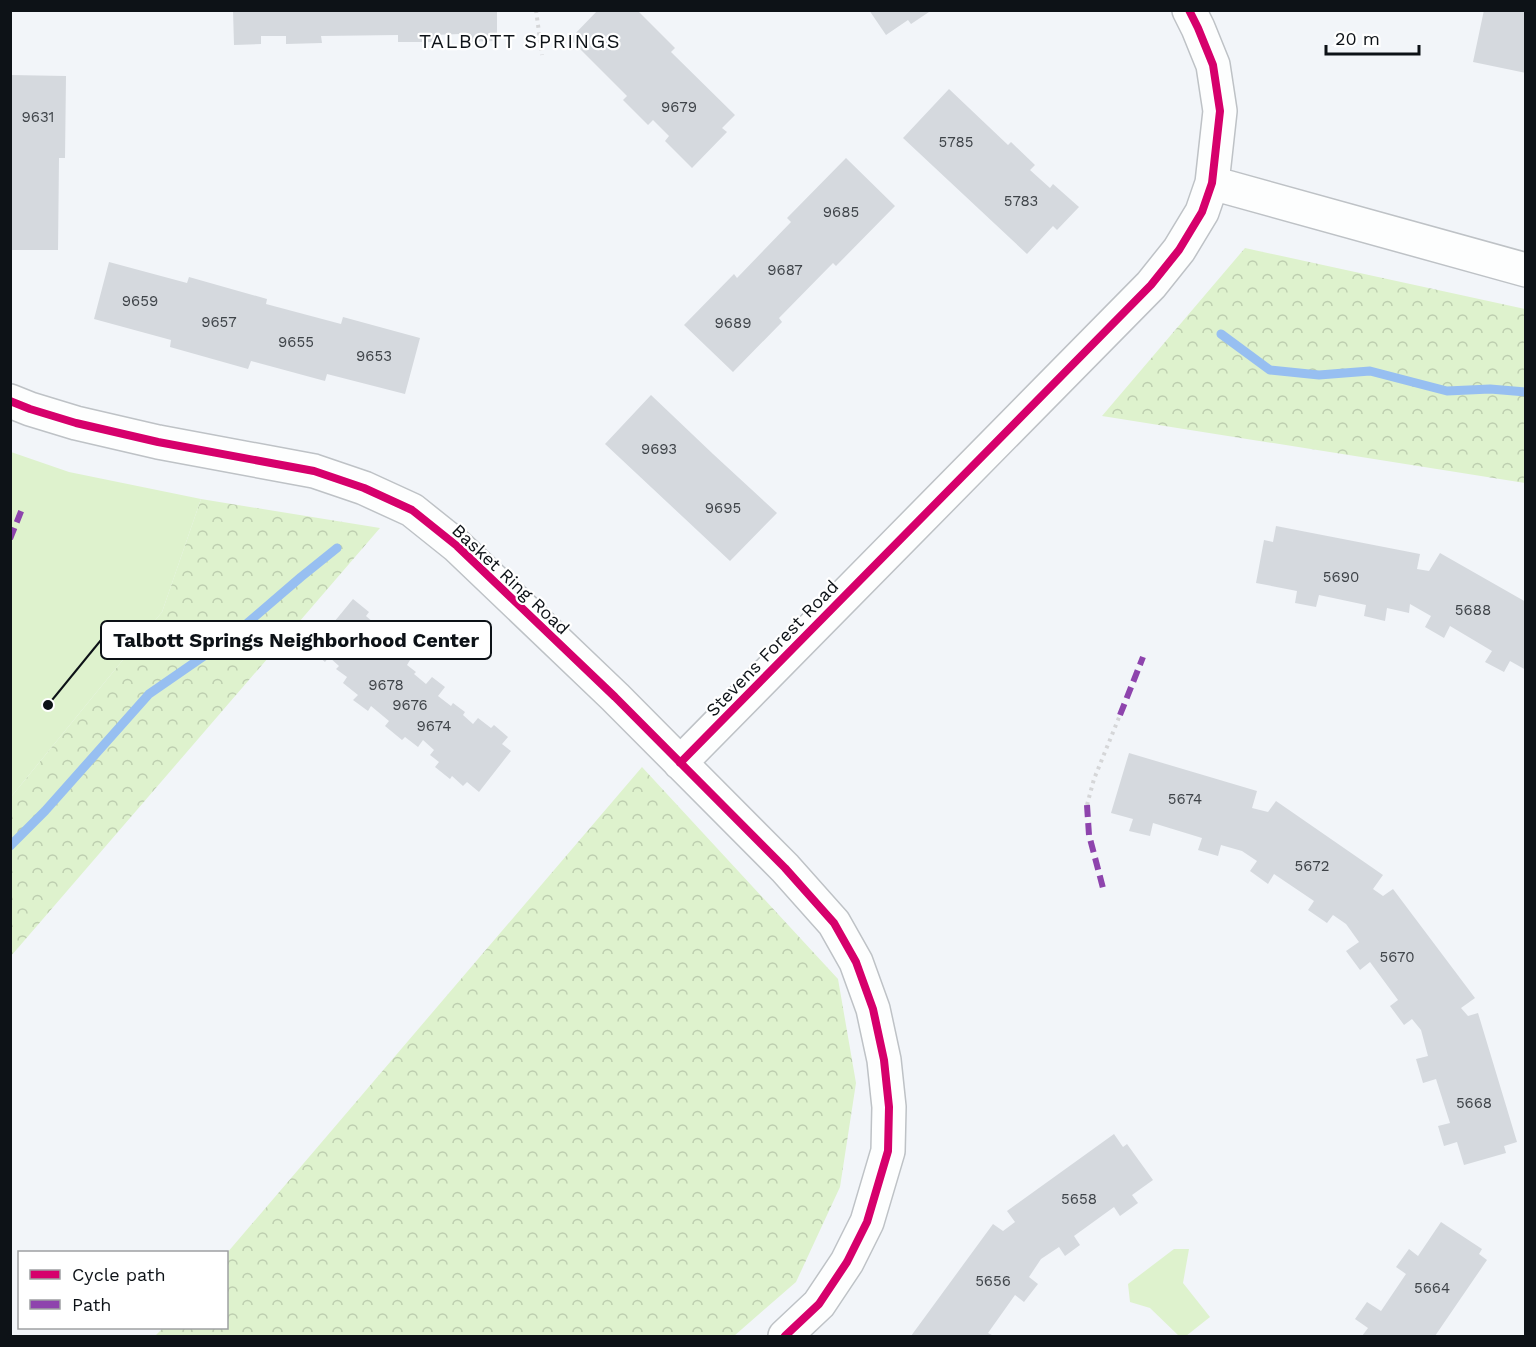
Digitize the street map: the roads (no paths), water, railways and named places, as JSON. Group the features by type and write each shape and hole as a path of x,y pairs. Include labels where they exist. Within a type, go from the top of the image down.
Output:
{"street":[{"name":"Stevens Forest Road","path":"680,763 1151,285 1179,250 1202,212 1212,183 1220,111 1213,65 1189,10"},
{"path":"1212,183 1526,270"},
{"name":"Basket Ring Road","path":"10,401 30,410 76,423 158,442 314,471 364,488 412,510 457,546 615,697 680,763"},
{"path":"680,763 785,868 834,923 860,971 873,1009 884,1060 889,1107 888,1151 867,1222 847,1262 819,1304 785,1336"}],"waterway":[{"path":"1221,334 1270,370 1319,375 1370,371 1447,391 1490,389 1526,392"},
{"path":"10,846 45,811 149,694 230,638 337,548"}],"place":[{"name":"Talbott Springs Neighborhood Center","path":"48,705"}],"district":[{"name":"TALBOTT SPRINGS","path":"520,41"}]}
